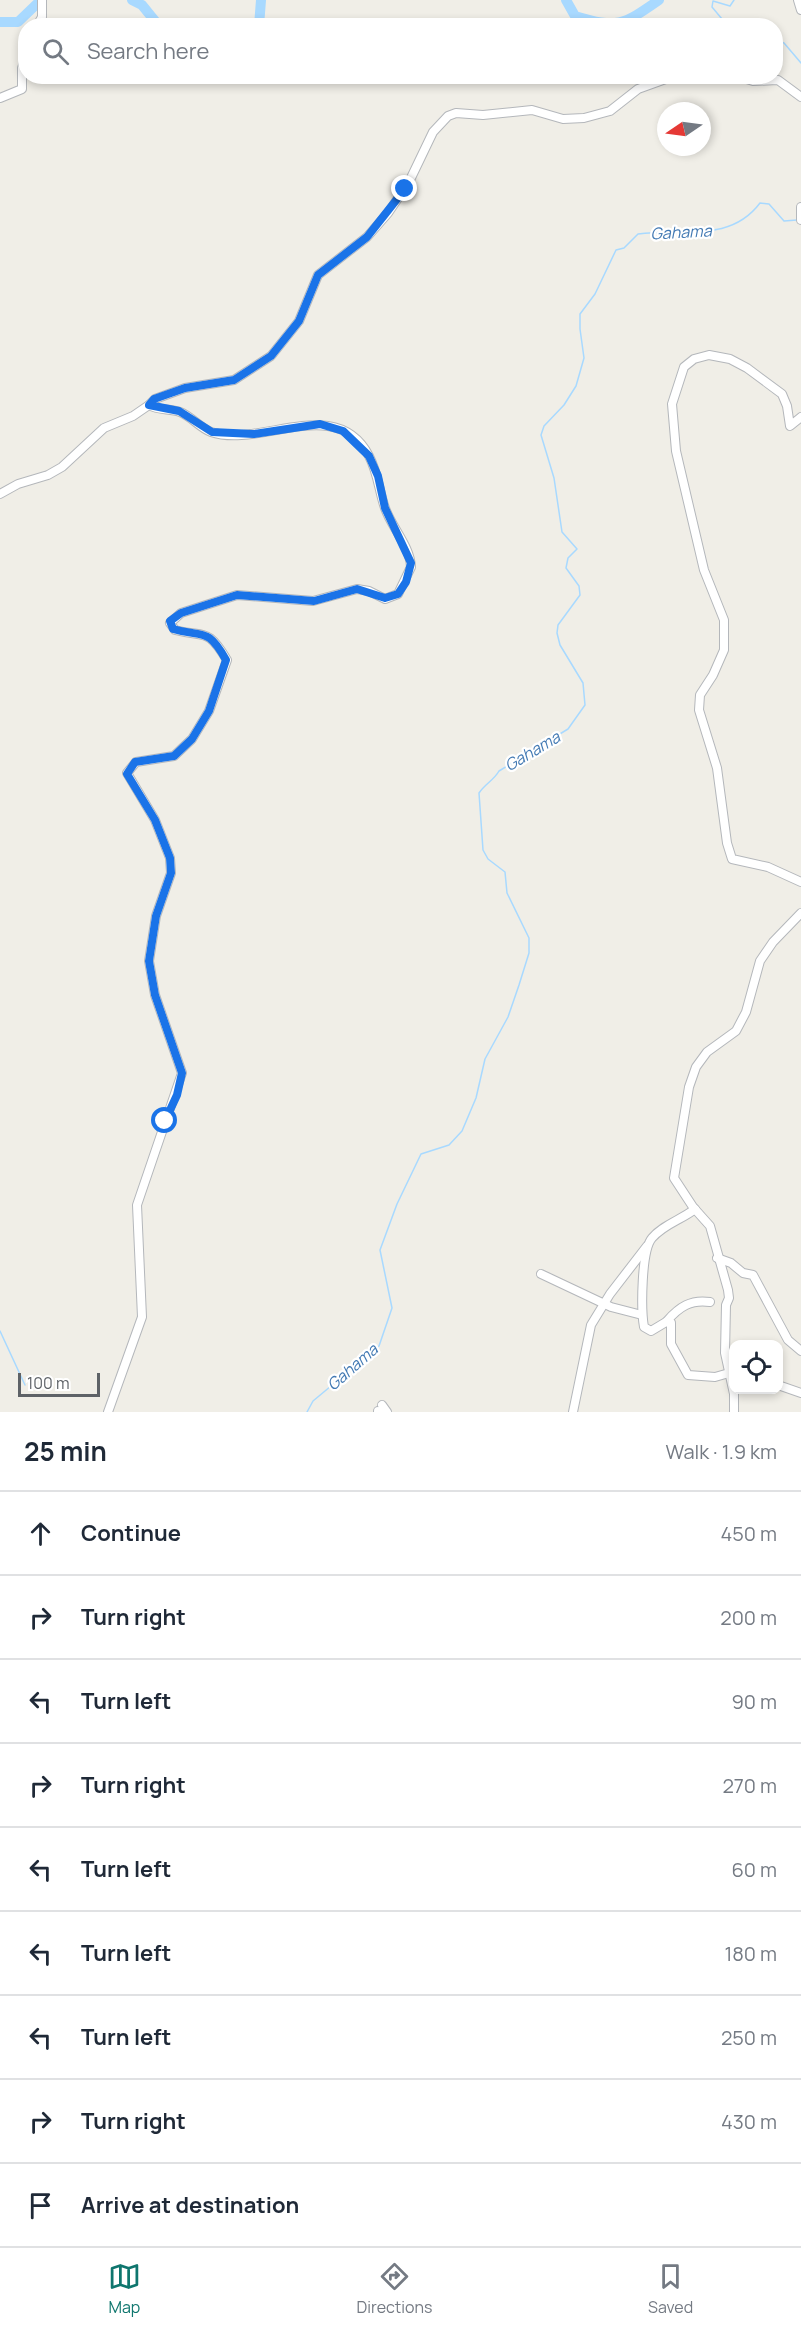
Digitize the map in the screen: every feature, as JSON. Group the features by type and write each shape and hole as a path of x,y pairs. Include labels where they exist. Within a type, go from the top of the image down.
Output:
{"street":[{"path":"41,18 42,0"},
{"path":"798,0 801,10"},
{"path":"0,98 22,89 22,84"},
{"path":"0,494 18,484 48,475 65,465 104,428 133,416 154,399 185,388 234,380 271,356 299,321 318,275 367,237 388,213 409,182 436,128 448,116 459,113 483,115 532,110 562,119 584,118 610,111 638,89 652,84"},
{"path":"783,84 801,97"},
{"path":"801,207 801,220"},
{"path":"801,417 790,426 787,406 782,394 747,368 730,359 709,355 694,359 684,367 673,398 679,468 704,570 724,620 724,651 718,666 700,695 698,706 717,768 727,843 732,859 768,867 801,882"},
{"path":"108,1412 142,1317 137,1205 142,1183 177,1095 182,1073 155,995 149,961 156,916 171,873 170,858 155,820 127,774 135,762 174,756 192,739 209,711 226,660 216,642 207,636 175,630 170,623 181,613 237,595 314,601 357,589 385,598 398,594 411,567 407,551 385,508 378,476 369,456 343,431 320,424 254,434 212,432 179,411 149,405"},
{"path":"729,1368 724,1346 726,1305 729,1298 710,1226 674,1180 692,1074 707,1052 727,1040 742,1022 760,962 773,942 801,913"},
{"path":"573,1412 591,1325 649,1243 670,1223 685,1217 695,1209"},
{"path":"649,1243 642,1315 644,1327 648,1332 668,1321 675,1312 689,1303 710,1302"},
{"path":"717,1258 731,1263 742,1273 753,1275 788,1340 801,1351"},
{"path":"541,1274 604,1304 625,1312 642,1315"},
{"path":"668,1321 672,1325 671,1344 688,1376 729,1377"},
{"path":"783,1387 801,1393"},
{"path":"732,1394 734,1412"}],"waterway":[{"path":"22,18 41,0"},
{"path":"132,0 142,5 153,18"},
{"path":"260,18 261,0"},
{"path":"566,0 575,16 582,18"},
{"path":"630,18 659,0"},
{"path":"721,18 712,7 713,1 730,6 734,0"},
{"path":"0,22 18,22"},
{"path":"783,43 801,63"},
{"name":"Gahama","path":"307,1412 313,1401 379,1346 392,1308 380,1250 397,1204 421,1154 449,1145 462,1131 476,1098 485,1059 508,1017 529,953 529,938 507,893 505,872 488,859 483,850 479,793 499,771 568,729 585,705 583,683 560,645 557,633 558,625 580,595 579,586 566,568 568,558 577,549 562,532 554,478 541,435 544,426 564,405 576,386 584,358 580,314 595,294 616,250 624,248 638,234 720,229 748,216 760,203 769,204 784,221 797,220"},
{"path":"0,1331 25,1385"}],"route":[{"path":"165,1121 177,1095 182,1073 177,1053 155,995 149,961 156,916 171,873 170,858 144,798 127,774 129,767 135,762 165,759 182,750 204,722 226,667 226,660 216,642 196,632 182,632 173,629 170,621 181,613 237,595 314,601 357,589 369,591 380,597 392,597 398,594 406,582 411,563 385,508 378,476 369,456 354,439 343,431 327,424 320,424 254,434 210,432 179,411 149,405 154,399 185,388 234,380 255,369 271,356 299,321 318,275 367,237 405,189"}]}
